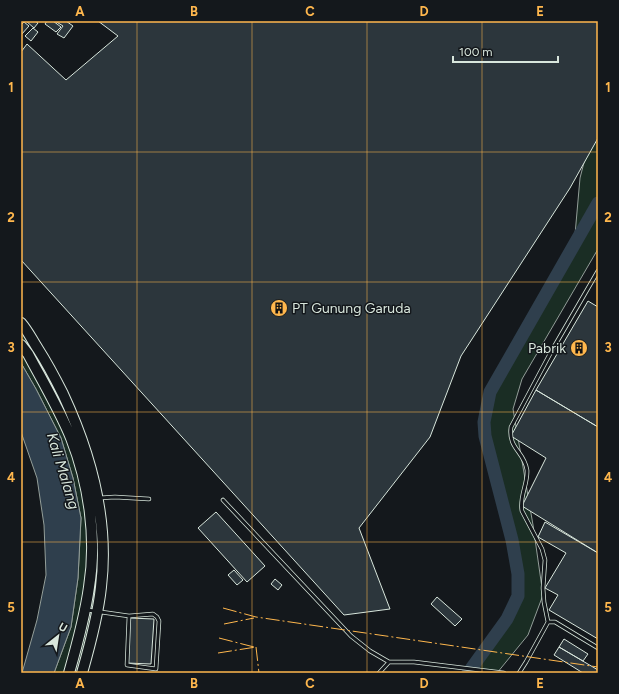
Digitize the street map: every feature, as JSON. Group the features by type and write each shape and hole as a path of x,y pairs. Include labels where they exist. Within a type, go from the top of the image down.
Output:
{"main road":[{"path":"21,323 26,328 48,364 71,411 92,471 93,499 90,520 90,586 86,610 69,673"},
{"path":"21,345 28,354 61,415 102,524 104,552 101,588 97,612 82,673"},
{"path":"28,354 38,349"},
{"path":"61,415 71,411"}],"lane":[{"path":"519,673 548,622 543,588 545,560 542,549 520,505 527,482 527,470 523,458 512,443 510,435 511,427 551,352 598,271"},
{"path":"93,499 115,497 149,499"},
{"path":"223,500 351,636 370,651 389,662 414,662 504,673"},
{"path":"86,610 129,616 153,614 159,618 156,671 126,665 129,616"},
{"path":"548,622 555,622 598,648"},
{"path":"379,673 389,662"}],"green space":[{"path":"598,134 598,249 522,379 513,409 533,525 543,595 528,635 497,673 468,673 507,619 518,596 518,574 512,541 485,436 484,422 490,392 574,246 580,178 588,147"},
{"path":"21,323 38,349 28,354 61,415 71,411 92,471 104,552 82,673 54,673 71,627 78,578 81,518 73,478 61,438 21,363"}],"water":[{"name":"Kali Malang","path":"21,363 61,438 73,478 81,518 78,578 71,627 54,673 22,673 37,620 46,575 44,525 37,478 21,432"}],"building":[{"path":"26,21 35,21 38,23 34,28"},
{"path":"47,21 53,21 61,27 56,32 45,24"},
{"path":"55,21 66,21 73,26 64,38 57,34 63,26"},
{"name":"PT Gunung Garuda","path":"98,21 598,21 598,138 570,188 461,356 430,437 359,528 390,609 344,615 21,260 21,52 27,44 66,80 118,36"},
{"path":"24,22 29,26 21,35 21,25"},
{"path":"33,28 38,32 31,41 25,36"},
{"name":"Pabrik","path":"588,301 598,307 598,427 536,390"},
{"path":"536,390 598,427 598,553 522,506 546,458 511,436"},
{"path":"216,512 265,566 247,582 198,528"},
{"path":"545,522 598,553 598,639 549,610 558,595 545,588 566,553 538,537"},
{"path":"234,570 243,580 237,585 228,575"},
{"path":"275,579 282,585 278,590 271,584"},
{"path":"437,597 462,619 455,626 431,604"},
{"path":"130,618 154,619 151,664 127,663"},
{"path":"564,639 588,654 583,661 559,647"},
{"path":"559,647 598,670 598,673 583,673 554,655"}],"waterway":[{"path":"468,673 507,619 518,596 518,574 512,540 485,436 484,422 490,392 598,203"}],"power":[{"path":"223,608 256,617 598,667"},
{"path":"224,624 254,618"},
{"path":"219,638 254,647"},
{"path":"256,647 259,673"},
{"path":"218,653 256,647"}],"place":[{"name":"PT Gunung Garuda","path":"279,308"},
{"name":"Pabrik","path":"579,348"}]}
